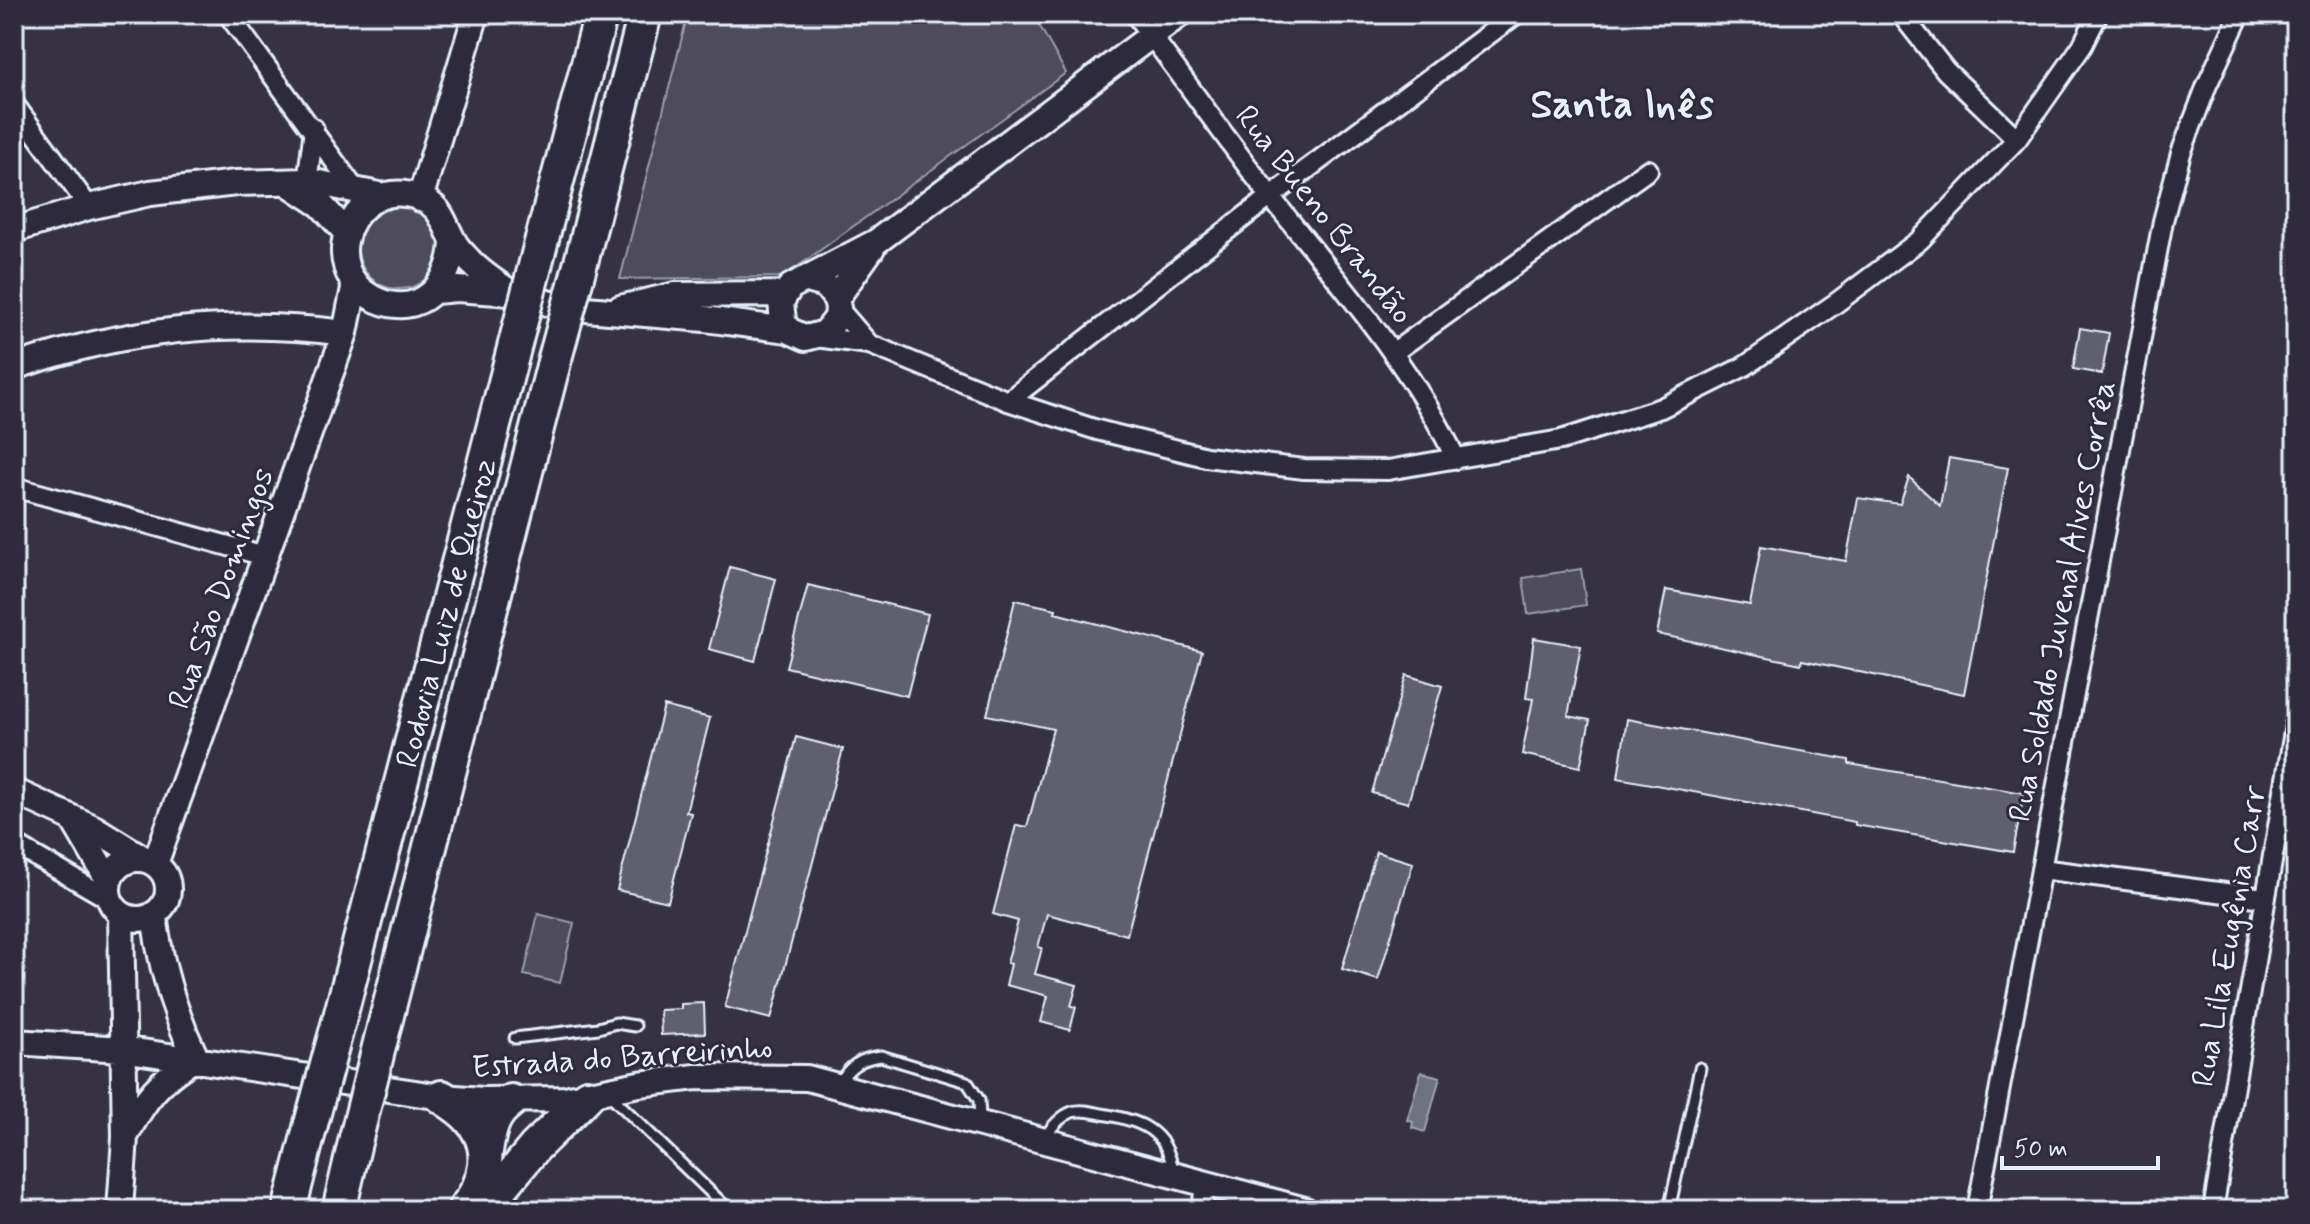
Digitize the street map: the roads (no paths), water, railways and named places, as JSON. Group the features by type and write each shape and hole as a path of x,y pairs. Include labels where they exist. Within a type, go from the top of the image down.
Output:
{"highway":[{"name":"Rodovia Luiz de Queiroz","path":"289,1210 601,14"},
{"name":"Rodovia Luiz de Queiroz","path":"339,1210 645,14"},
{"path":"483,1210 535,1147 596,1094"},
{"path":"442,1097 468,1116 479,1132 486,1151"},
{"path":"464,1210 485,1175 492,1120 500,1108 517,1100 537,1117 539,1129 535,1147"},
{"path":"353,1151 355,1210"},
{"path":"279,1210 298,1171"}],"main road":[{"path":"420,199 476,14"},
{"path":"788,330 780,312 784,294 790,287 876,242 1180,14"},
{"path":"14,230 89,207 177,189 284,181 307,188 354,188 384,196"},
{"path":"307,188 346,232"},
{"path":"453,241 452,259 446,277 435,291 420,300 402,304 384,303 368,296 346,268 343,250 346,232 354,216 384,196 403,194 420,199 436,209 447,224 453,241 470,261 511,293"},
{"path":"435,291 457,289 511,293 562,307 788,330 806,338 816,337 832,326 837,304 876,242"},
{"path":"807,280 825,285 837,304"},
{"name":"Rua São Domingos","path":"151,862 345,333 355,283"},
{"path":"614,310 675,295 784,294"},
{"path":"14,367 98,344 167,330 235,325 296,327 345,333 384,303"},
{"path":"14,791 72,818 106,835 162,871 168,890 166,900 154,914 137,919 113,898 72,818"},
{"path":"120,1210 125,1137 113,872 128,860 151,862"},
{"path":"125,1137 154,1088 173,1071 196,1058 168,989 154,914"},
{"name":"Estrada do Barreirinho","path":"14,1042 122,1049 196,1058 442,1097 517,1100 596,1094 639,1084 696,1077 807,1078 1292,1208"}],"street":[{"path":"228,14 354,188"},
{"name":"Rua Bueno Brandão","path":"1135,14 1271,196 1394,352 1439,422 1456,459"},
{"path":"1008,401 1271,196 1516,14"},
{"path":"1901,14 1946,71 2017,139"},
{"path":"816,337 869,344 1008,401 1097,430 1206,457 1318,469 1388,470 1561,440 1647,412 1745,366 1920,240 2017,139 2082,46 2098,14"},
{"name":"Rua Soldado Juvenal Alves Corrêa","path":"1977,1210 2163,221 2181,153 2207,85 2240,14"},
{"path":"14,104 89,207"},
{"path":"307,188 314,129"},
{"path":"1394,352 1648,170"},
{"path":"837,304 869,344"},
{"path":"16,492 265,556"},
{"name":"Rua Lila Eugênia Carr","path":"2213,1210 2296,720"},
{"path":"14,844 113,898"},
{"path":"2041,869 2264,898"},
{"path":"1203,1210 1204,1183"}],"lane":[{"path":"515,1038 616,1023 635,1026"},
{"path":"839,1087 842,1078 854,1065 881,1056 967,1082 979,1100 980,1124"},
{"path":"1669,1210 1700,1068"},
{"path":"596,1094 729,1210"},
{"path":"1042,1140 1059,1119 1074,1111 1110,1115 1146,1126 1155,1132 1171,1155 1173,1174"}],"water":[{"path":"1421,1072 1440,1077 1425,1132 1412,1128 1413,1122 1407,1120"}],"district":[{"name":"Santa Inês","path":"1622,103"}]}
